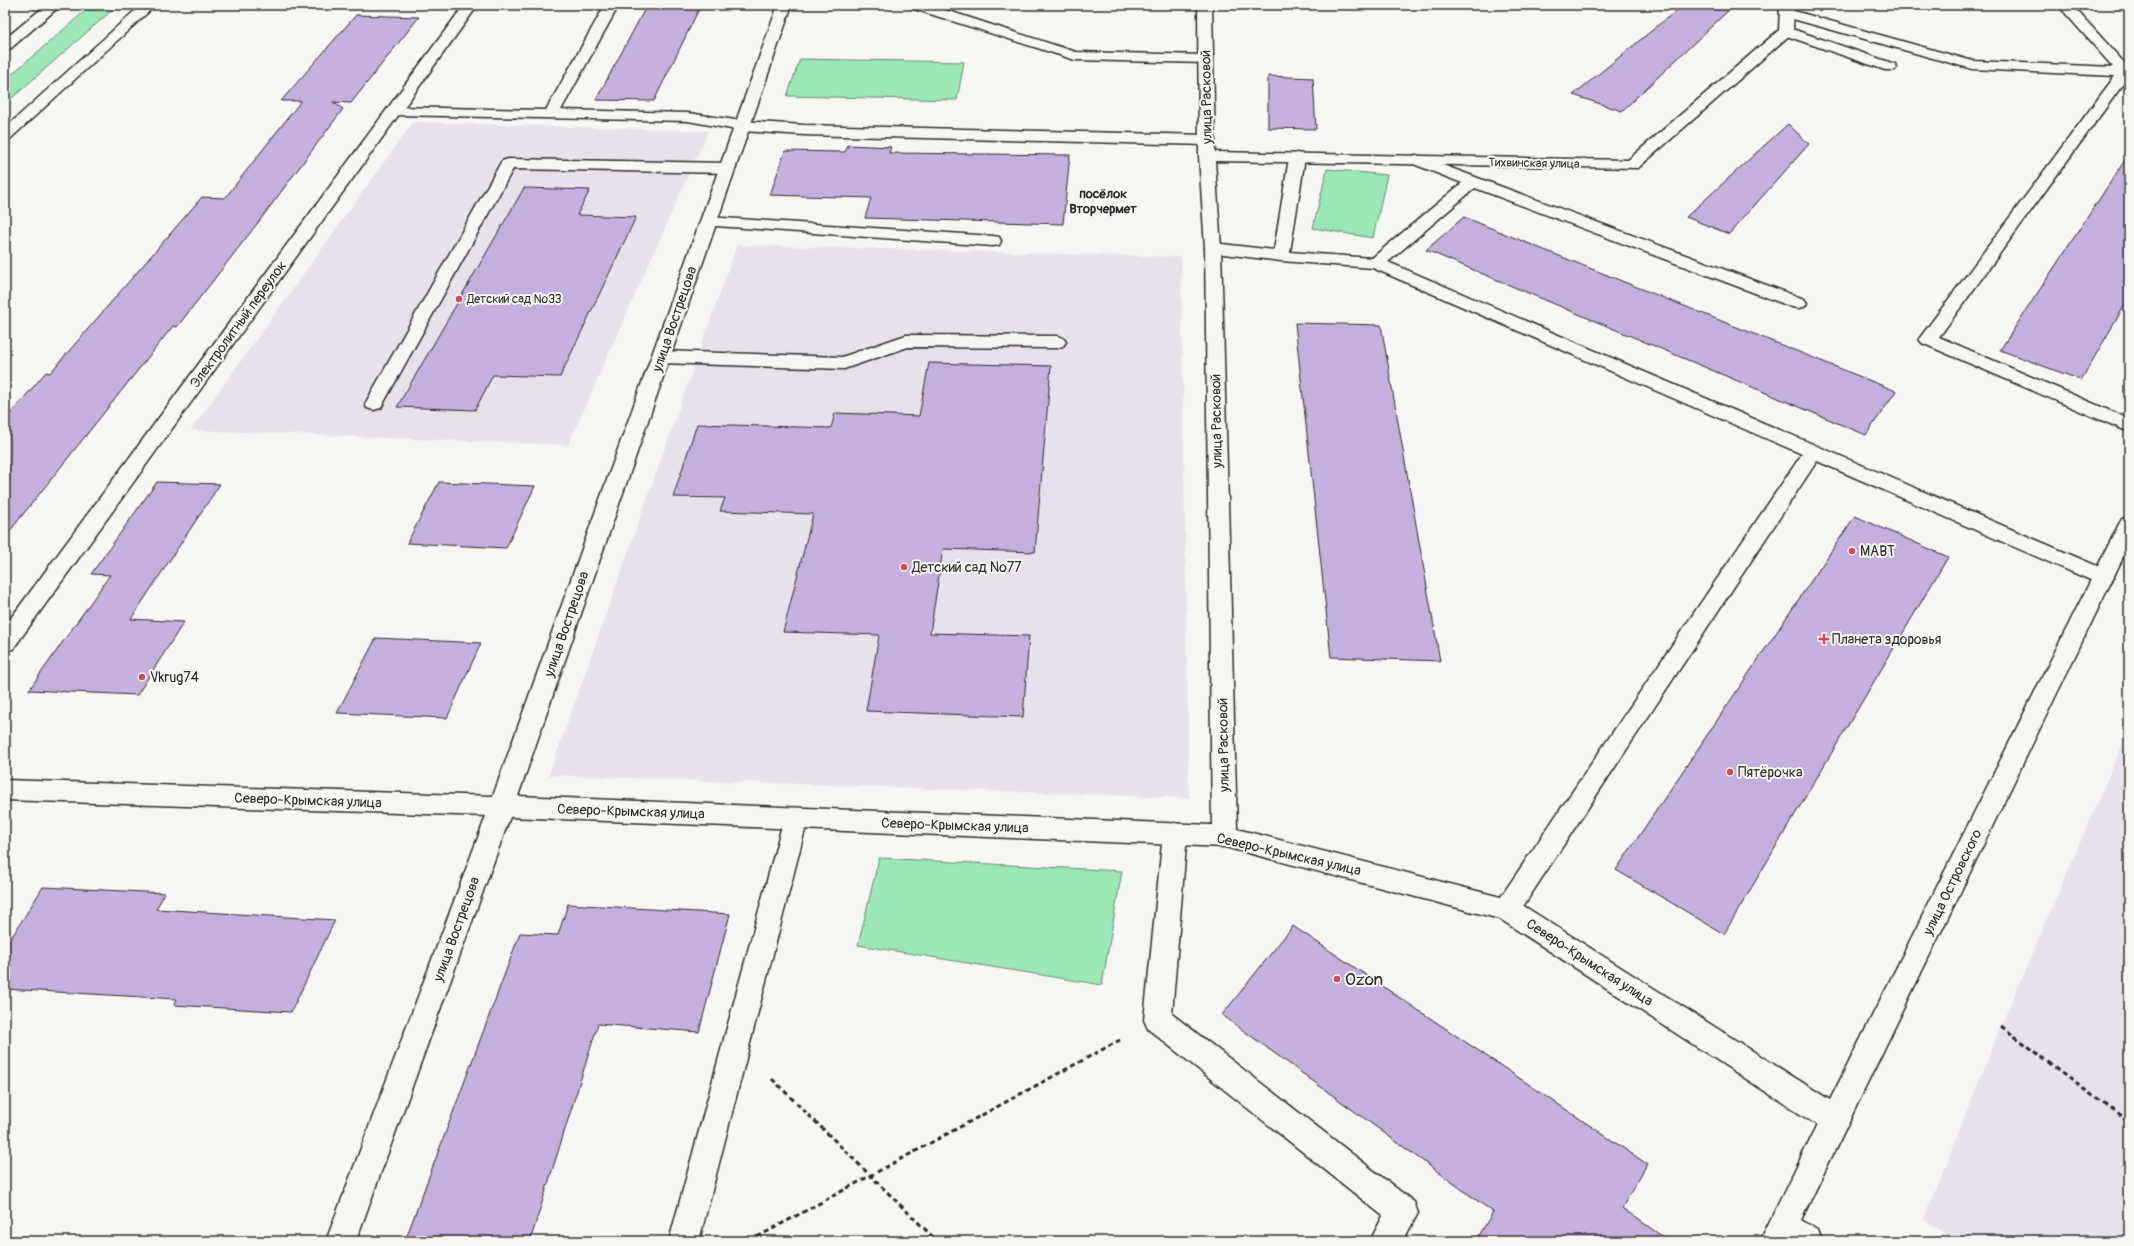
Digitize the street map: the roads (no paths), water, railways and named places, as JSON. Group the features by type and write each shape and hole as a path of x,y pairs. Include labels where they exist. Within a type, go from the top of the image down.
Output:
{"street":[{"path":"5,46 54,5"},
{"path":"5,136 149,5"},
{"name":"Электролитный переулок","path":"5,643 471,5"},
{"path":"551,114 612,5"},
{"name":"улица Вострецова","path":"341,1241 502,806 785,5"},
{"path":"916,5 1075,56 1206,59"},
{"name":"улица Расковой","path":"1205,5 1207,148 1213,248 1225,836"},
{"path":"2065,5 2127,72"},
{"path":"1890,67 1786,31 1787,9 1972,65 2127,72"},
{"name":"Тихвинская улица","path":"394,111 688,117 742,126 1207,148 1297,158 1632,165 1786,31"},
{"path":"2127,72 1928,339 2129,426"},
{"path":"1281,256 1297,158"},
{"path":"1416,160 1798,303"},
{"path":"374,404 508,164 728,168"},
{"path":"1376,263 1472,181"},
{"path":"708,222 993,240"},
{"path":"1213,248 1281,256 1376,263 2103,576"},
{"path":"661,357 844,363 906,341 1057,342"},
{"path":"1507,909 1814,451"},
{"name":"улица Островского","path":"1779,1233 2129,524"},
{"name":"Северо-Крымская улица","path":"5,790 502,806 1225,836 1507,909 1834,1119"},
{"path":"684,1241 796,818"},
{"path":"1175,834 1158,1020 1403,1213 1385,1241"},
{"path":"1779,1233 1807,1241"}],"place":[{"name":"Детский сад №33","path":"459,299"},
{"name":"МАВТ","path":"1852,551"},
{"name":"Детский сад №77","path":"904,567"},
{"name":"Планета здоровья","path":"1824,639"},
{"name":"Vkrug74","path":"142,677"},
{"name":"Пятёрочка","path":"1730,772"},
{"name":"Ozon","path":"1337,979"}],"district":[{"name":"посёлок Вторчермет","path":"1103,200"}]}
